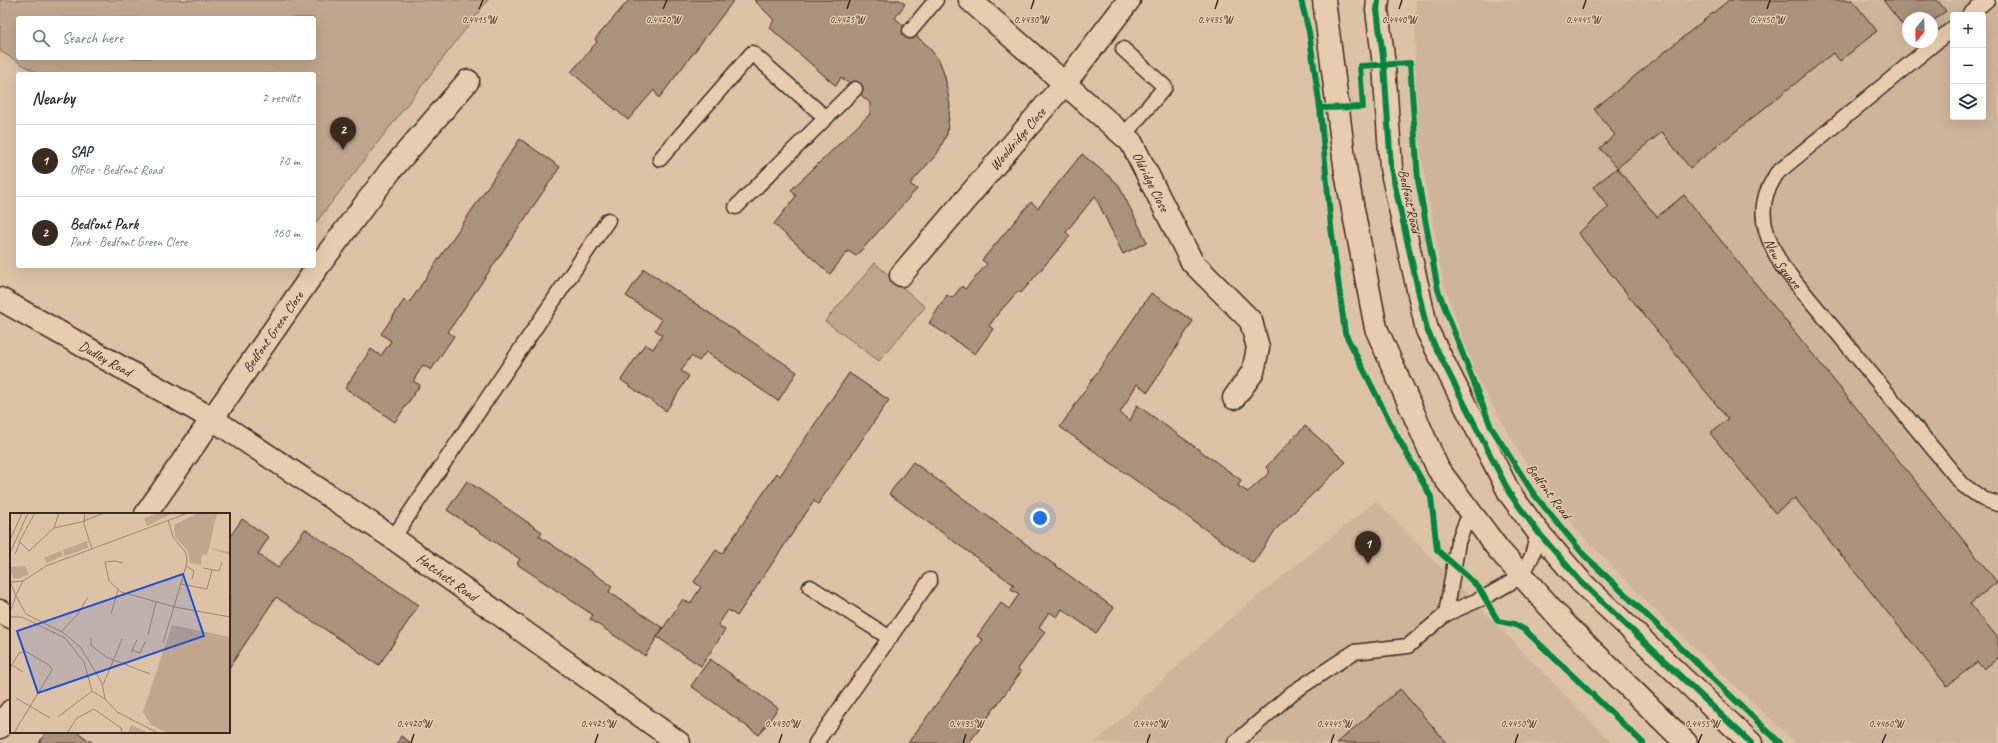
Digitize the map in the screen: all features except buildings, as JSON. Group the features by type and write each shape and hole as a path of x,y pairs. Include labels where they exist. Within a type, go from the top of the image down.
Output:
{"street":[{"name":"Oldridge Close","path":"970,0 1131,142 1192,262 1251,321 1258,348 1253,372 1234,398"},
{"name":"Wooldridge Close","path":"901,276 1065,83 1129,0"},
{"path":"1324,0 1346,173 1376,328 1438,469 1498,549 1567,626 1686,743"},
{"name":"Bedfont Road","path":"1378,0 1377,10 1384,65 1391,168 1427,330 1510,494 1538,532 1582,583 1751,743"},
{"name":"Bedfont Green Close","path":"147,513 211,418 319,265 381,182 468,81"},
{"name":"Dudley Road","path":"0,299 211,418"},
{"name":"Hatchett Road","path":"211,418 393,538 679,743"},
{"path":"0,611 10,616"},
{"path":"0,727 10,712"}],"lane":[{"path":"910,31 936,0"},
{"path":"1973,12 1987,0"},
{"name":"New Square","path":"1950,30 1777,173 1766,196 1763,218 1769,243 1787,272 1963,485 1983,499 1998,504"},
{"path":"1123,49 1165,87 1124,135"},
{"path":"660,159 752,53 826,118"},
{"path":"736,207 855,89"},
{"path":"393,538 608,220"},
{"path":"1446,614 1458,542 1470,512"},
{"path":"1235,743 1292,693 1354,652 1408,646 1446,614 1485,597 1522,576 1532,556 1538,532"},
{"path":"816,743 930,580"},
{"path":"810,587 890,638"}],"shaded area":[{"path":"0,0 488,0 316,222 316,72 35,72 0,51"},
{"path":"1416,0 1998,0 1998,743 1796,743 1666,621 1577,530 1523,459 1477,378 1443,282 1419,143 1415,63"},
{"path":"875,263 925,307 879,361 825,321"},
{"path":"1376,501 1612,743 1095,743 1221,626"}],"cycle path":[{"path":"1301,0 1309,32 1320,108 1331,227 1345,333 1396,434 1431,497 1437,550 1479,588 1498,621 1514,624 1525,630 1643,743"},
{"path":"1378,0 1377,10 1384,65 1391,168 1427,330 1510,494 1538,532 1582,583 1751,743"},
{"path":"1320,108 1363,107 1360,66 1410,63 1418,180 1438,290 1491,427 1533,493 1584,555 1780,743"}],"place":[{"name":"Bedfont Park","path":"343,150"},
{"name":"SAP","path":"1368,564"}]}
